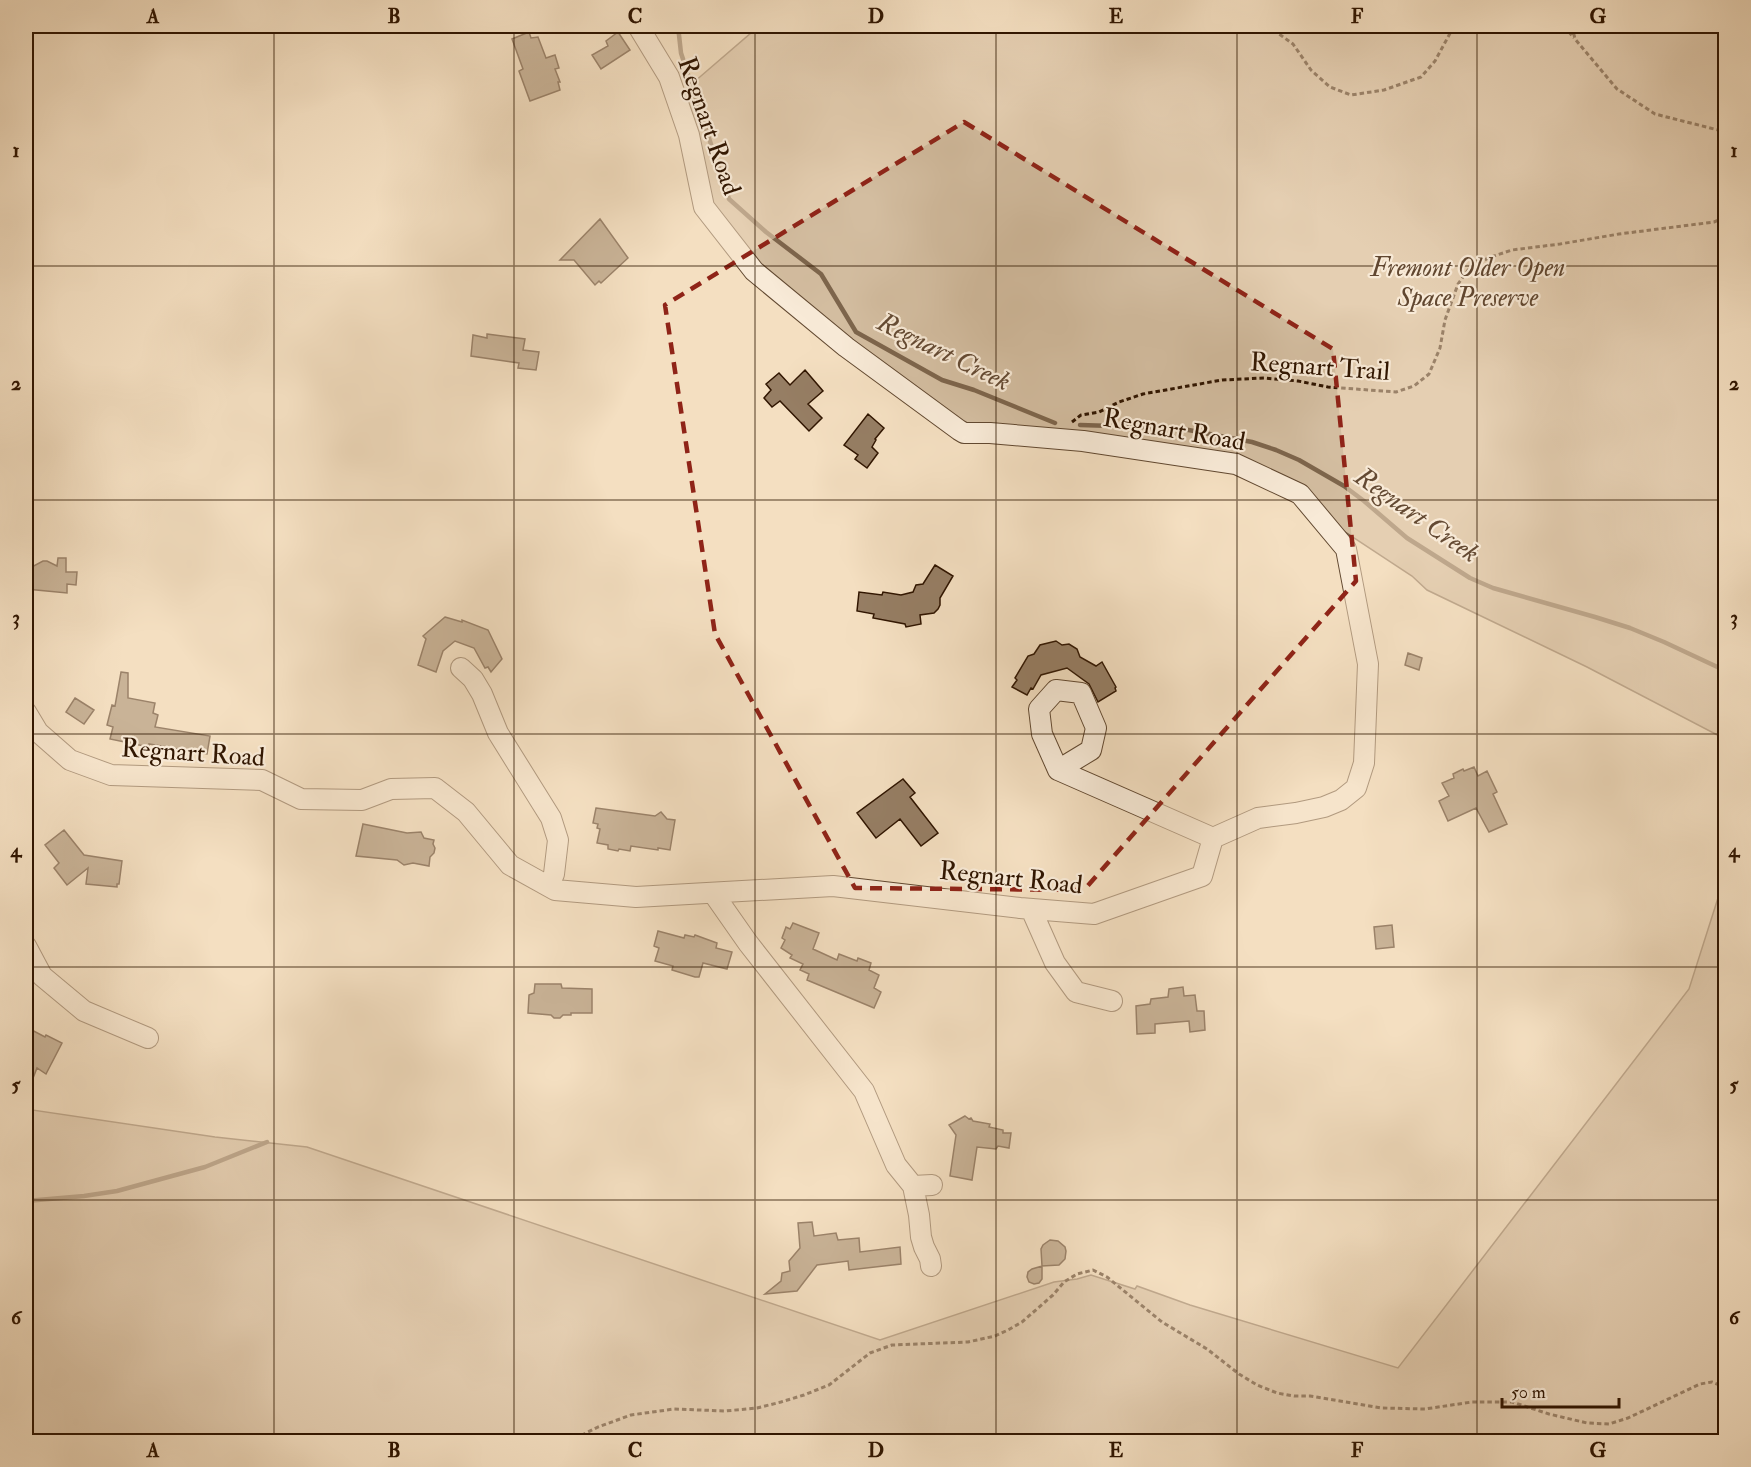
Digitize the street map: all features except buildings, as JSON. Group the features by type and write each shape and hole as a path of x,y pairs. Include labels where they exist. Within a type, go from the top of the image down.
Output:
{"street":[{"name":"Regnart Road","path":"26,712 38,732 70,760 111,775 262,780 301,799 362,800 391,789 435,788 466,812 510,864 555,890 636,897 833,886 1030,909 1094,914 1202,876 1213,838 1258,818 1324,807 1341,800 1356,788 1364,763 1368,664 1346,549 1300,494 1236,464 1083,441 964,433 846,347 754,271 704,207 689,135 669,77 638,26"},
{"path":"460,668 473,679 498,734 551,818 558,840 554,874 549,886"},
{"path":"1058,770 1213,838"},
{"path":"713,893 748,943 864,1090 897,1165 922,1186 919,1215 921,1237 931,1266"},
{"path":"1030,909 1055,963 1076,992 1112,1001"},
{"path":"26,946 42,976 84,1011 148,1038"}],"path":[{"path":"1207,32 1236,26"},
{"path":"1251,26 1275,31 1293,44 1311,70 1330,87 1351,95 1384,90 1420,77 1435,61 1454,26"},
{"path":"1564,26 1617,89 1655,114 1725,132"},
{"path":"1572,26 1575,39"},
{"name":"Regnart Trail","path":"1066,426 1081,415 1098,412 1143,394 1222,380 1264,378 1328,387 1396,392 1414,386 1429,374 1440,348 1445,320 1458,284 1468,270 1488,258 1512,250 1714,222 1725,217"},
{"path":"568,1442 598,1427 631,1415 674,1409 725,1411 757,1408 782,1402 829,1385 870,1353 892,1345 968,1342 995,1336 1022,1322 1053,1295 1064,1282 1077,1274 1093,1270 1107,1277 1162,1322 1207,1350 1239,1374 1277,1393 1382,1408 1425,1409 1472,1402 1512,1402 1587,1423 1609,1424 1628,1418 1700,1384 1712,1382 1725,1388"},
{"path":"26,1437 39,1442"}],"highlighted area":[{"path":"964,122 1333,349 1356,581 1084,890 855,888 715,634 665,305"}],"green space":[{"name":"Fremont Older Open Space Preserve","path":"753,26 1725,26 1725,739 1587,667 1427,590 1412,576 1298,501 1235,468 946,428 845,355 699,208 683,133 687,88 752,32"},
{"path":"1725,876 1725,1441 26,1441 26,1109 215,1137 307,1147 880,1340 1054,1282 1091,1275 1135,1289 1137,1286 1190,1305 1398,1368 1689,989"}],"waterway":[{"name":"Regnart Creek","path":"678,26 681,53 729,199 766,232 821,274 856,332 942,380 974,390 1055,423"},
{"name":"Regnart Creek","path":"1080,425 1178,428 1252,442 1276,450 1299,460 1344,486 1407,538 1470,578 1493,588 1630,628 1726,671"},
{"path":"26,1201 117,1191 205,1167 267,1142"}]}
